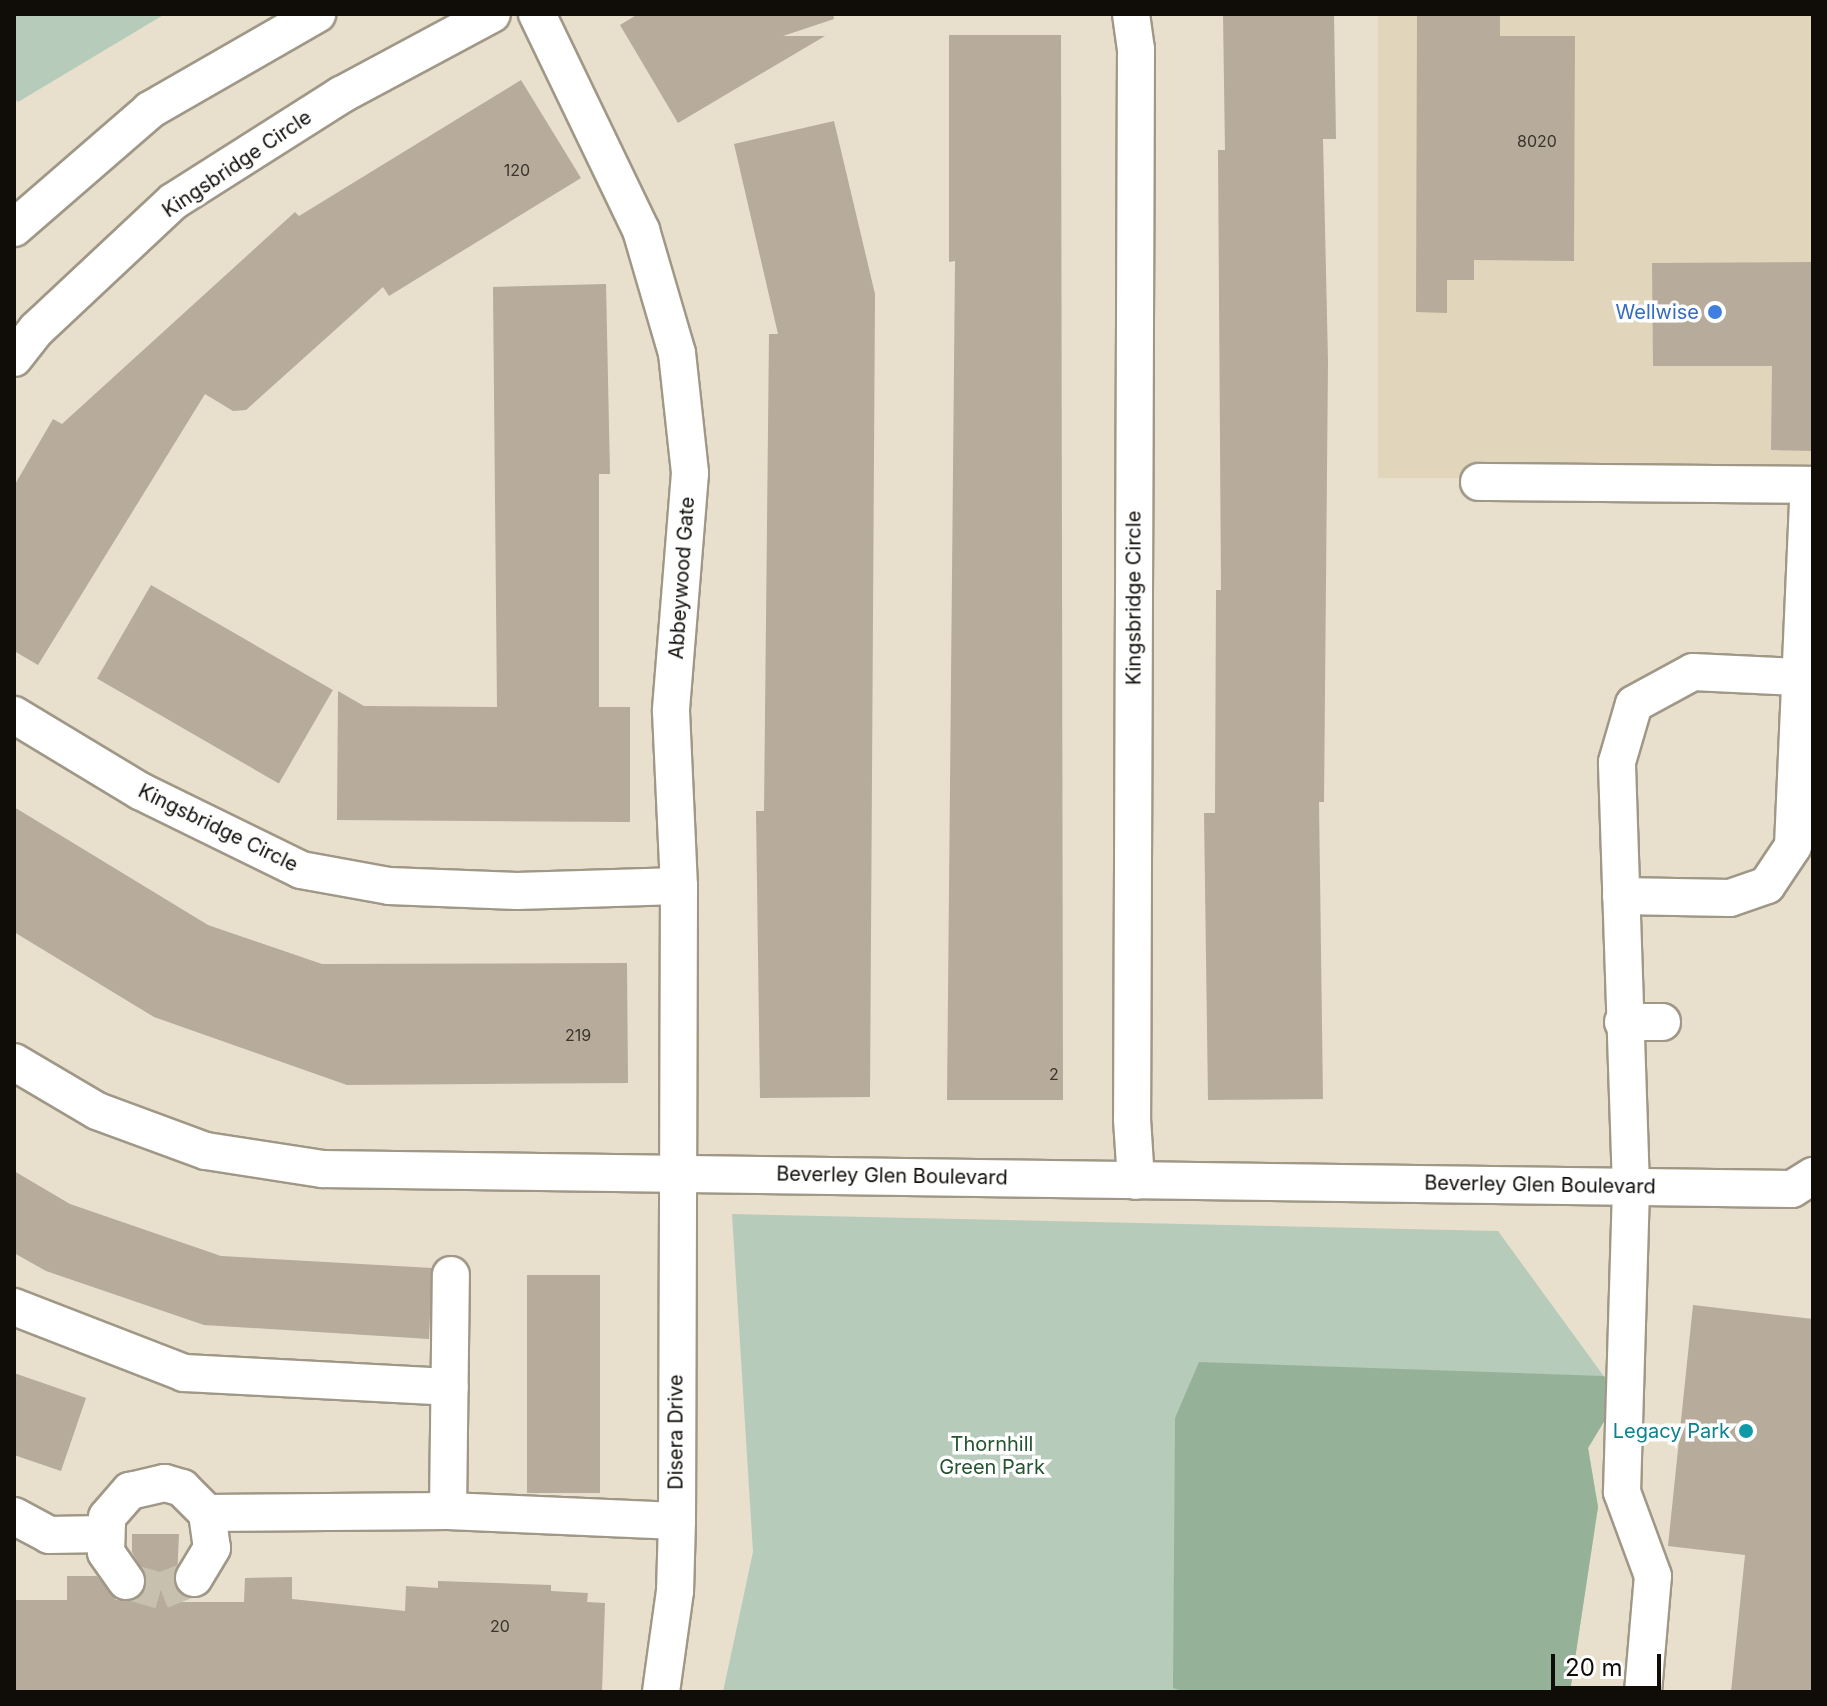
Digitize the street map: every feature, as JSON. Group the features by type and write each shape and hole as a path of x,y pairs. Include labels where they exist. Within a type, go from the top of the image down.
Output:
{"street":[{"path":"14,228 150,110 317,14"},
{"name":"Kingsbridge Circle","path":"14,358 174,201 341,95 492,14"},
{"name":"Abbeywood Gate","path":"537,14 641,230 679,365 690,473 671,711 679,886 676,1170"},
{"name":"Kingsbridge Circle","path":"1131,14 1136,49 1132,1119 1136,1181"},
{"path":"1479,482 1811,485 1798,677 1793,846 1767,885 1730,898 1621,896"},
{"path":"1643,1692 1653,1576 1622,1492 1631,1187 1623,1022 1617,762 1634,704 1693,672 1798,677"},
{"name":"Kingsbridge Circle","path":"14,715 140,791 301,870 389,886 517,891 679,886"},
{"path":"1623,1022 1662,1022"},
{"name":"Beverley Glen Boulevard","path":"14,1062 97,1111 220,1153 322,1169 676,1170 1136,1181 1806,1190"},
{"name":"Disera Drive","path":"661,1692 675,1591 676,1170"},
{"path":"448,1511 451,1275"},
{"path":"14,1307 184,1373 450,1387"},
{"path":"126,1581 113,1568 104,1534 117,1502 147,1484 182,1488 207,1513 212,1548 194,1578"},
{"path":"207,1513 448,1511 677,1521"},
{"path":"14,1516 49,1535 104,1534"}],"shaded area":[{"path":"1378,14 1813,14 1813,478 1378,478"}],"green space":[{"path":"14,14 165,14 18,102 14,98"},
{"name":"Thornhill Green Park","path":"732,1214 1498,1231 1619,1397 1588,1448 1598,1507 1570,1692 723,1692 753,1552"},
{"path":"1199,1362 1604,1376 1619,1397 1588,1448 1598,1507 1570,1692 1185,1692 1173,1688 1175,1418"}],"building":[{"path":"638,14 833,14 834,19 783,36 825,36 678,123 620,25"},
{"path":"1223,14 1334,14 1336,139 1323,139 1328,361 1324,802 1319,802 1323,1099 1208,1100 1204,813 1215,813 1216,590 1221,590 1218,150 1225,150"},
{"path":"1417,14 1500,14 1500,36 1575,36 1574,261 1474,260 1474,280 1447,280 1447,313 1416,312"},
{"path":"949,35 1061,35 1063,1100 947,1100 955,261 949,262"},
{"path":"521,80 581,178 389,296 383,287 246,410 233,411 205,394 38,665 14,651 14,486 53,419 62,424 295,212 299,216"},
{"path":"834,121 875,294 870,1097 760,1098 756,811 764,811 769,334 778,334 734,144"},
{"path":"1813,262 1813,451 1771,450 1772,366 1653,366 1652,263"},
{"path":"606,284 610,474 599,474 599,707 630,707 630,822 337,820 338,691 364,706 497,707 493,287"},
{"path":"151,585 333,690 279,784 97,679"},
{"path":"14,807 208,925 322,964 627,963 628,1083 347,1085 154,1017 14,932"},
{"path":"14,1171 70,1204 221,1256 432,1268 429,1339 204,1325 46,1271 14,1253"},
{"path":"527,1275 600,1275 600,1493 527,1493"},
{"name":"Legacy Park","path":"1693,1305 1813,1319 1813,1692 1731,1692 1745,1555 1668,1546"},
{"path":"14,1373 86,1398 61,1471 14,1455"},
{"path":"132,1534 179,1534 176,1602 244,1602 245,1578 292,1577 292,1599 405,1611 406,1586 438,1588 438,1581 551,1585 551,1591 588,1593 587,1602 605,1603 602,1692 14,1692 14,1600 67,1600 67,1576 97,1576 116,1600 137,1599 147,1580 132,1552"}],"tunnel":[{"path":"126,1581 161,1591 194,1578"}],"place":[{"name":"Wellwise","path":"1715,312"},
{"name":"Legacy Park","path":"1746,1431"}]}
